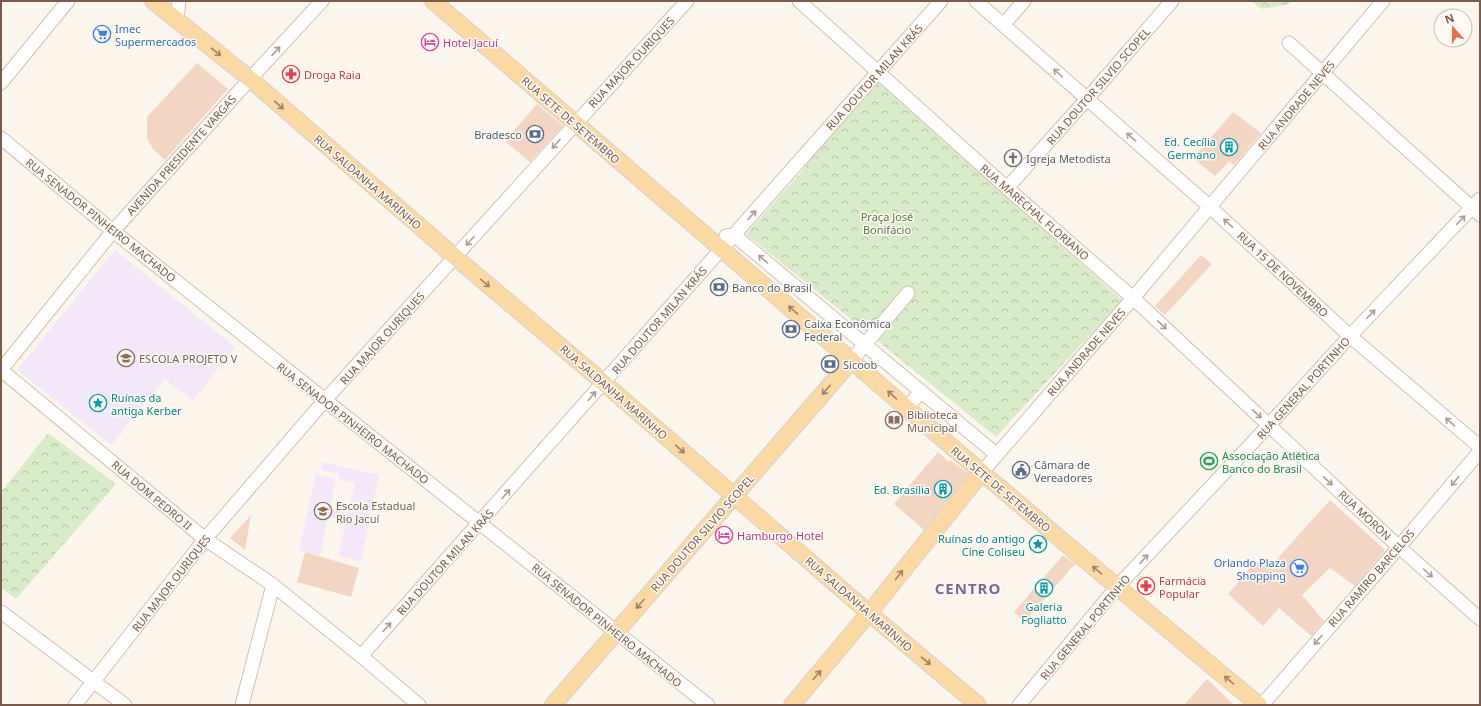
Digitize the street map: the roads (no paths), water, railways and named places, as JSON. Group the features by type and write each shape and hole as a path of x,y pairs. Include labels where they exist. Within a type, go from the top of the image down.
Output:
{"main road":[{"name":"RUA SALDANHA MARINHO","path":"153,1 250,79 455,258 604,383 869,613 978,705"},
{"name":"RUA SETE DE SETEMBRO","path":"432,1 1117,588 1261,705"},
{"name":"RUA DOUTOR SILVIO SCOPEL","path":"553,705 852,360"},
{"name":"RUA ANDRADE NEVES","path":"792,705 869,613 982,472"}],"street":[{"path":"1,83 68,1"},
{"path":"177,19 179,1"},
{"name":"AVENIDA PRESIDENTE VARGAS","path":"1,370 113,231 322,1"},
{"name":"RUA MAJOR OURIQUES","path":"75,705 205,538 325,400 687,1"},
{"name":"RUA MARECHAL FLORIANO","path":"798,1 1007,188 1133,298 1269,425"},
{"name":"RUA DOUTOR MILAN KRÁS","path":"362,656 604,383 716,244 734,235 941,1"},
{"name":"RUA 15 DE NOVEMBRO","path":"976,1 1004,24 1210,207 1350,336 1480,447"},
{"path":"1004,24 1024,1"},
{"name":"RUA DOUTOR SILVIO SCOPEL","path":"1007,188 1172,1"},
{"name":"RUA ANDRADE NEVES","path":"982,472 1133,298 1383,1"},
{"path":"1289,43 1478,207"},
{"name":"RUA SENADOR PINHEIRO MACHADO","path":"1,138 113,231 708,705"},
{"name":"RUA GENERAL PORTINHO","path":"1020,705 1117,588 1350,336 1478,207"},
{"path":"734,235 997,455"},
{"path":"771,291 784,277"},
{"path":"852,360 908,293"},
{"name":"RUA DOM PEDRO II","path":"1,370 205,538 273,585 362,656 419,705"},
{"path":"907,408 921,391"},
{"name":"RUA MORON","path":"1269,425 1399,547 1480,620"},
{"name":"RUA RAMIRO BARCELOS","path":"1261,705 1399,547 1480,451"},
{"path":"242,705 273,585"},
{"path":"1,612 125,705"}],"place":[{"name":"Imec Supermercados","path":"102,34"},
{"name":"Hotel Jacuí","path":"430,42"},
{"name":"Droga Raia","path":"291,74"},
{"name":"Bradesco","path":"535,134"},
{"name":"Ed. Cecília Germano","path":"1229,147"},
{"name":"Igreja Metodista","path":"1013,158"},
{"name":"Banco do Brasil","path":"719,287"},
{"name":"Caixa Econômica Federal","path":"791,329"},
{"name":"ESCOLA PROJETO V","path":"126,358"},
{"name":"Sicoob","path":"830,364"},
{"name":"Ruínas da antiga Kerber","path":"98,403"},
{"name":"Biblioteca Municipal","path":"894,420"},
{"name":"Associação Atlética Banco do Brasil","path":"1209,461"},
{"name":"Câmara de Vereadores","path":"1021,470"},
{"name":"Ed. Brasília","path":"943,489"},
{"name":"Escola Estadual Rio Jacuí","path":"323,511"},
{"name":"Hamburgo Hotel","path":"724,535"},
{"name":"Ruínas do antigo Cine Coliseu","path":"1038,544"},
{"name":"Orlando Plaza Shopping","path":"1299,568"},
{"name":"Farmácia Popular","path":"1146,586"},
{"name":"Galeria Fogliatto","path":"1044,588"}],"district":[{"name":"CENTRO","path":"968,588"}],"park label":[{"name":"Praça José Bonifácio","path":"887,222"}]}
